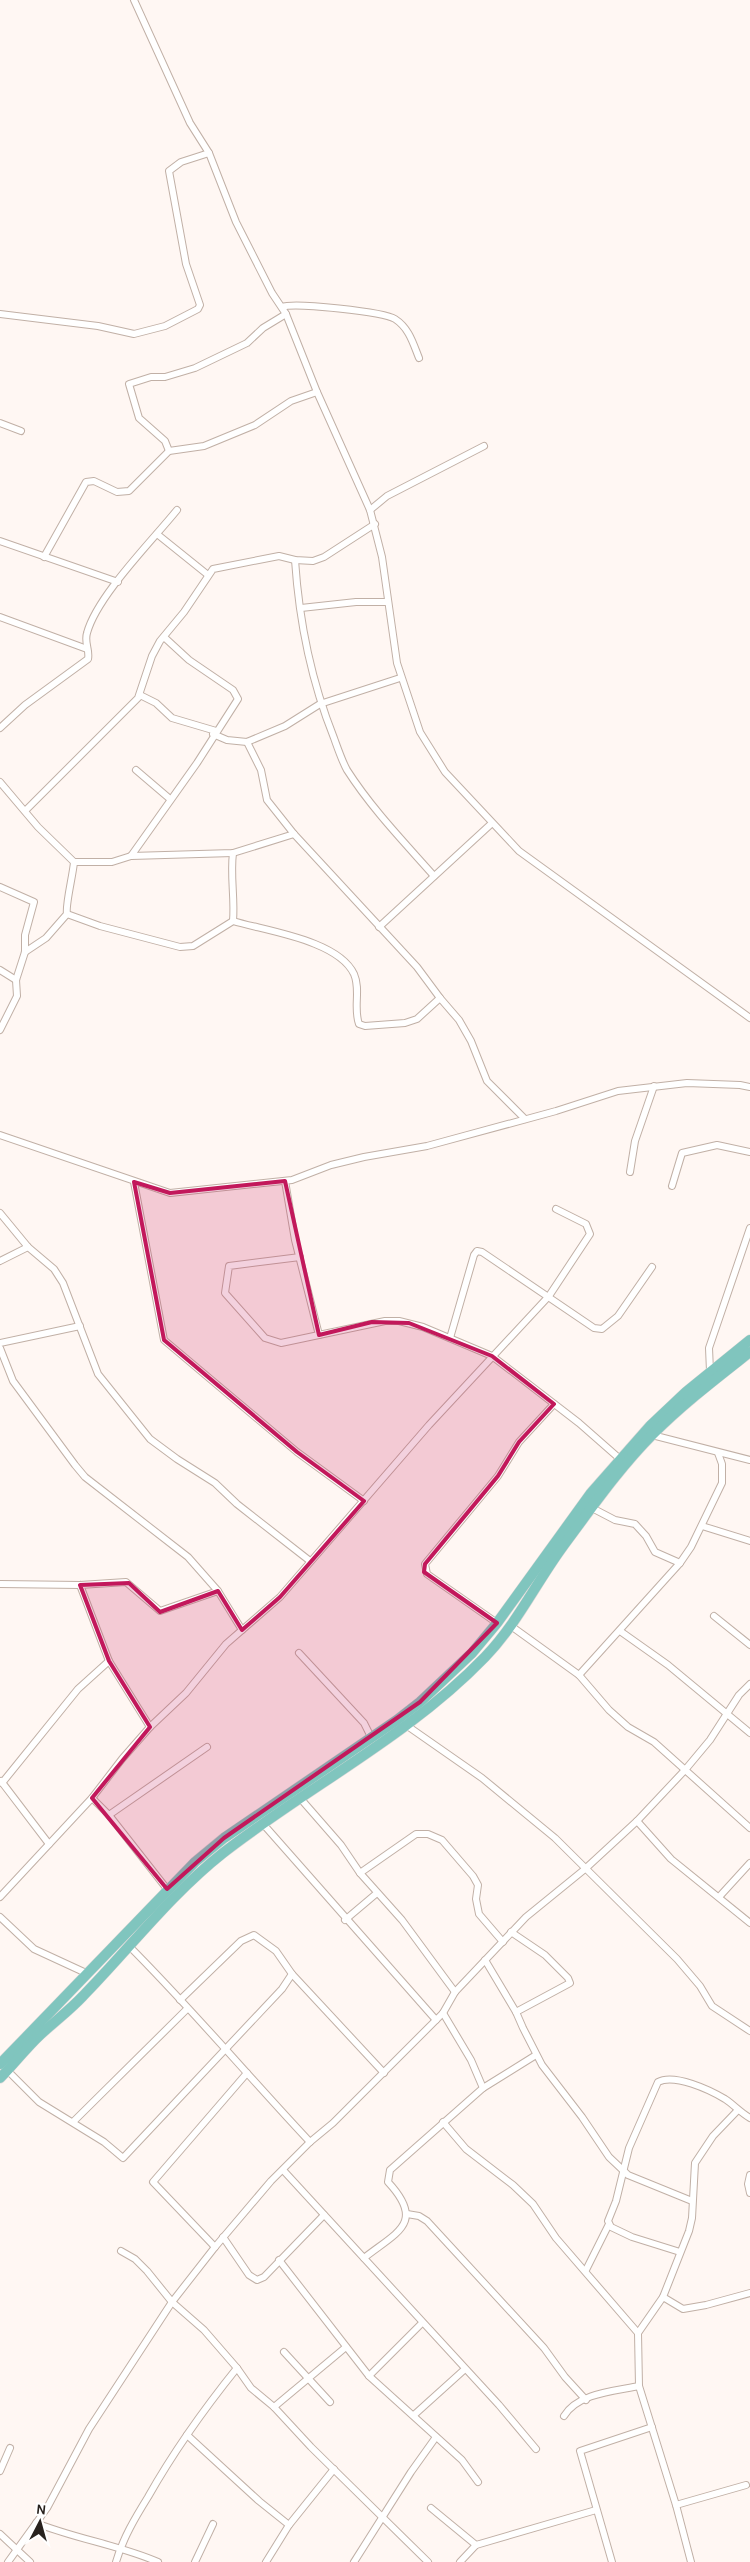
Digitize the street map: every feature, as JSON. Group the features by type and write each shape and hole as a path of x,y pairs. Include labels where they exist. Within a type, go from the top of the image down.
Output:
{"main road":[{"path":"2,2071 86,1973 167,1889 224,1838 420,1702 472,1653 497,1624 586,1500 620,1459 650,1426 710,1371 750,1340"},
{"path":"2,2071 81,1998 129,1946 222,1854 445,1696 487,1656 511,1626 559,1552 592,1508 652,1435 706,1386 750,1352"}],"street":[{"path":"134,0 190,123 209,153 236,222 272,293 286,314 317,392 370,510 382,557 393,644 400,678 420,732 462,794 518,851 572,892 750,1018"},
{"path":"0,314 98,326 134,334 165,326 198,309 200,305 186,264 176,218 169,170 181,162 209,153"},
{"path":"282,307 301,305 385,315 402,324 408,332 419,358"},
{"path":"169,452 165,441 139,418 129,384 149,377 165,378 194,368 247,343 264,328 286,314"},
{"path":"44,557 83,484 94,481 117,492 129,491 169,452 204,446 255,424 291,402 317,392"},
{"path":"0,423 21,431"},
{"path":"370,510 388,496 484,446"},
{"path":"0,728 25,705 88,659 85,640 91,620 118,582 178,510"},
{"path":"26,810 140,695 152,656 184,612 208,574 221,566 279,556 295,560 313,560 324,557 375,524"},
{"path":"157,534 208,574"},
{"path":"0,541 118,582"},
{"path":"295,560 301,608 320,704 346,768 373,807 434,876"},
{"path":"301,608 346,602 388,602"},
{"path":"0,617 87,649"},
{"path":"130,856 197,763 214,732 238,699 238,695 233,690 189,660 164,637"},
{"path":"140,695 156,703 172,718 214,732 227,740 247,742 285,726 320,704 400,678"},
{"path":"247,742 260,770 268,800 294,834 417,967 459,1020 471,1041 487,1081 525,1119"},
{"path":"136,770 170,799"},
{"path":"0,782 26,810 38,828 74,862 112,862 130,856 233,853 294,834"},
{"path":"379,927 491,824"},
{"path":"233,853 231,869 235,902 234,921"},
{"path":"25,952 46,938 67,914 66,907 72,887 74,862"},
{"path":"0,887 34,902 25,935 25,952 16,980 17,996 0,1030"},
{"path":"67,914 100,926 180,947 193,946 234,921 317,945 343,960 353,973 356,981 356,1016 359,1024 364,1026 405,1023 417,1019 440,998"},
{"path":"0,970 16,980"},
{"path":"0,1135 170,1193 285,1181 364,1156 427,1146 618,1091 654,1086 712,1083 750,1087"},
{"path":"630,1172 635,1142 654,1086"},
{"path":"672,1186 682,1153 718,1145 750,1152"},
{"path":"285,1181 300,1257 319,1335"},
{"path":"134,1182 164,1340 297,1452 364,1501"},
{"path":"0,1897 92,1798 150,1726 186,1693 226,1644 280,1597 492,1356 549,1296 590,1234 586,1224 556,1209"},
{"path":"0,1213 28,1246 54,1269 63,1282 98,1374 150,1438 177,1459 215,1483 237,1504 310,1561"},
{"path":"710,1371 709,1348 749,1233"},
{"path":"0,1261 28,1246"},
{"path":"450,1338 474,1254 477,1251 482,1252 549,1296 594,1328 602,1329 618,1316 652,1268"},
{"path":"300,1257 229,1266 225,1294 270,1341 281,1343 372,1322 399,1321 423,1327 492,1356 620,1459"},
{"path":"0,1343 80,1326"},
{"path":"0,1348 13,1381 85,1477 188,1557 218,1591 242,1630"},
{"path":"497,1624 427,1574 425,1564 498,1476 519,1442 554,1404"},
{"path":"652,1435 750,1460"},
{"path":"579,1675 680,1563 702,1526 722,1483 722,1464 718,1453"},
{"path":"592,1508 615,1520 635,1524 646,1536 655,1552 680,1563"},
{"path":"702,1526 750,1540"},
{"path":"0,1584 80,1585 129,1583 160,1611 218,1591"},
{"path":"80,1585 109,1661 150,1726"},
{"path":"714,1616 750,1645"},
{"path":"511,1626 579,1675 609,1710 628,1727 654,1742 750,1828"},
{"path":"620,1631 668,1665 750,1733"},
{"path":"299,1652 364,1723 371,1736"},
{"path":"49,1844 1,1782 78,1689 109,1661"},
{"path":"8,2562 36,2523 71,2465 89,2429 172,2302 223,2237 271,2181 310,2142 333,2123 443,2013 455,1992 511,1932 585,1869 637,1821 686,1770 727,1715 739,1695 750,1684"},
{"path":"406,1725 446,1752 521,1808 555,1838 677,1959 700,1986 712,2006 750,2031"},
{"path":"109,1815 207,1747"},
{"path":"92,1798 109,1815 167,1889"},
{"path":"300,1798 330,1832 360,1873 402,1920 455,1992"},
{"path":"637,1821 671,1859 719,1897 733,1912 750,1923"},
{"path":"264,1825 345,1920 436,2020"},
{"path":"360,1873 416,1834 428,1834 442,1840 473,1876 478,1885 476,1899 479,1914 503,1942"},
{"path":"719,1897 750,1863"},
{"path":"345,1920 377,1893"},
{"path":"0,1917 34,1949 86,1973"},
{"path":"511,1932 545,1955 570,1982 516,2012"},
{"path":"180,2000 241,1941 254,1935 276,1951 292,1974 384,2073"},
{"path":"129,1946 310,2142"},
{"path":"485,1960 516,2012 536,2055 582,2117 602,2148 622,2172 692,2201"},
{"path":"2,2071 39,2102 73,2122 123,2158 226,2050 282,1989 292,1974"},
{"path":"73,2122 187,2008"},
{"path":"443,2013 471,2060 483,2088"},
{"path":"364,2258 398,2232 407,2214 404,2202 388,2182 390,2170 483,2088 536,2055"},
{"path":"215,2247 153,2182 247,2073"},
{"path":"586,2270 609,2224 622,2172 640,2121 658,2082 664,2078 674,2079 707,2090 727,2100 737,2111 750,2118"},
{"path":"691,2562 640,2386 638,2333 663,2297 692,2218 695,2164 713,2136 737,2111"},
{"path":"443,2122 466,2149 513,2185 534,2204 556,2238 586,2270 638,2333"},
{"path":"283,2170 536,2449"},
{"path":"750,2175 748,2184 750,2193"},
{"path":"407,2214 419,2216 426,2221 544,2348 565,2377 586,2400"},
{"path":"223,2237 249,2275 257,2280 264,2277 324,2215"},
{"path":"609,2224 632,2237 680,2252"},
{"path":"122,2251 147,2270 172,2302 204,2330 238,2368 252,2388 274,2407 311,2448 428,2562"},
{"path":"279,2260 369,2376 462,2460 478,2482"},
{"path":"663,2297 683,2309 706,2306 750,2293"},
{"path":"369,2376 422,2323"},
{"path":"274,2407 346,2347"},
{"path":"284,2352 330,2402"},
{"path":"116,2562 130,2525 164,2468 204,2409 238,2368"},
{"path":"414,2415 465,2369"},
{"path":"564,2416 573,2406 594,2396 640,2386"},
{"path":"612,2562 580,2450 652,2427"},
{"path":"187,2435 259,2501 289,2525"},
{"path":"354,2562 411,2472 436,2437"},
{"path":"0,2471 10,2448"},
{"path":"266,2562 289,2525 334,2469"},
{"path":"676,2505 746,2485"},
{"path":"431,2508 476,2545"},
{"path":"460,2562 476,2545 596,2510"},
{"path":"36,2523 64,2534 120,2548 158,2562"},
{"path":"195,2562 213,2524"},
{"path":"0,2534 30,2562"}],"highlighted area":[{"path":"285,1181 319,1335 372,1322 409,1323 492,1356 554,1404 519,1442 498,1476 425,1564 424,1572 497,1623 420,1702 224,1838 167,1889 92,1798 150,1727 109,1661 80,1585 129,1583 160,1612 218,1591 242,1630 280,1597 364,1501 297,1452 164,1340 134,1182 170,1193"}]}
